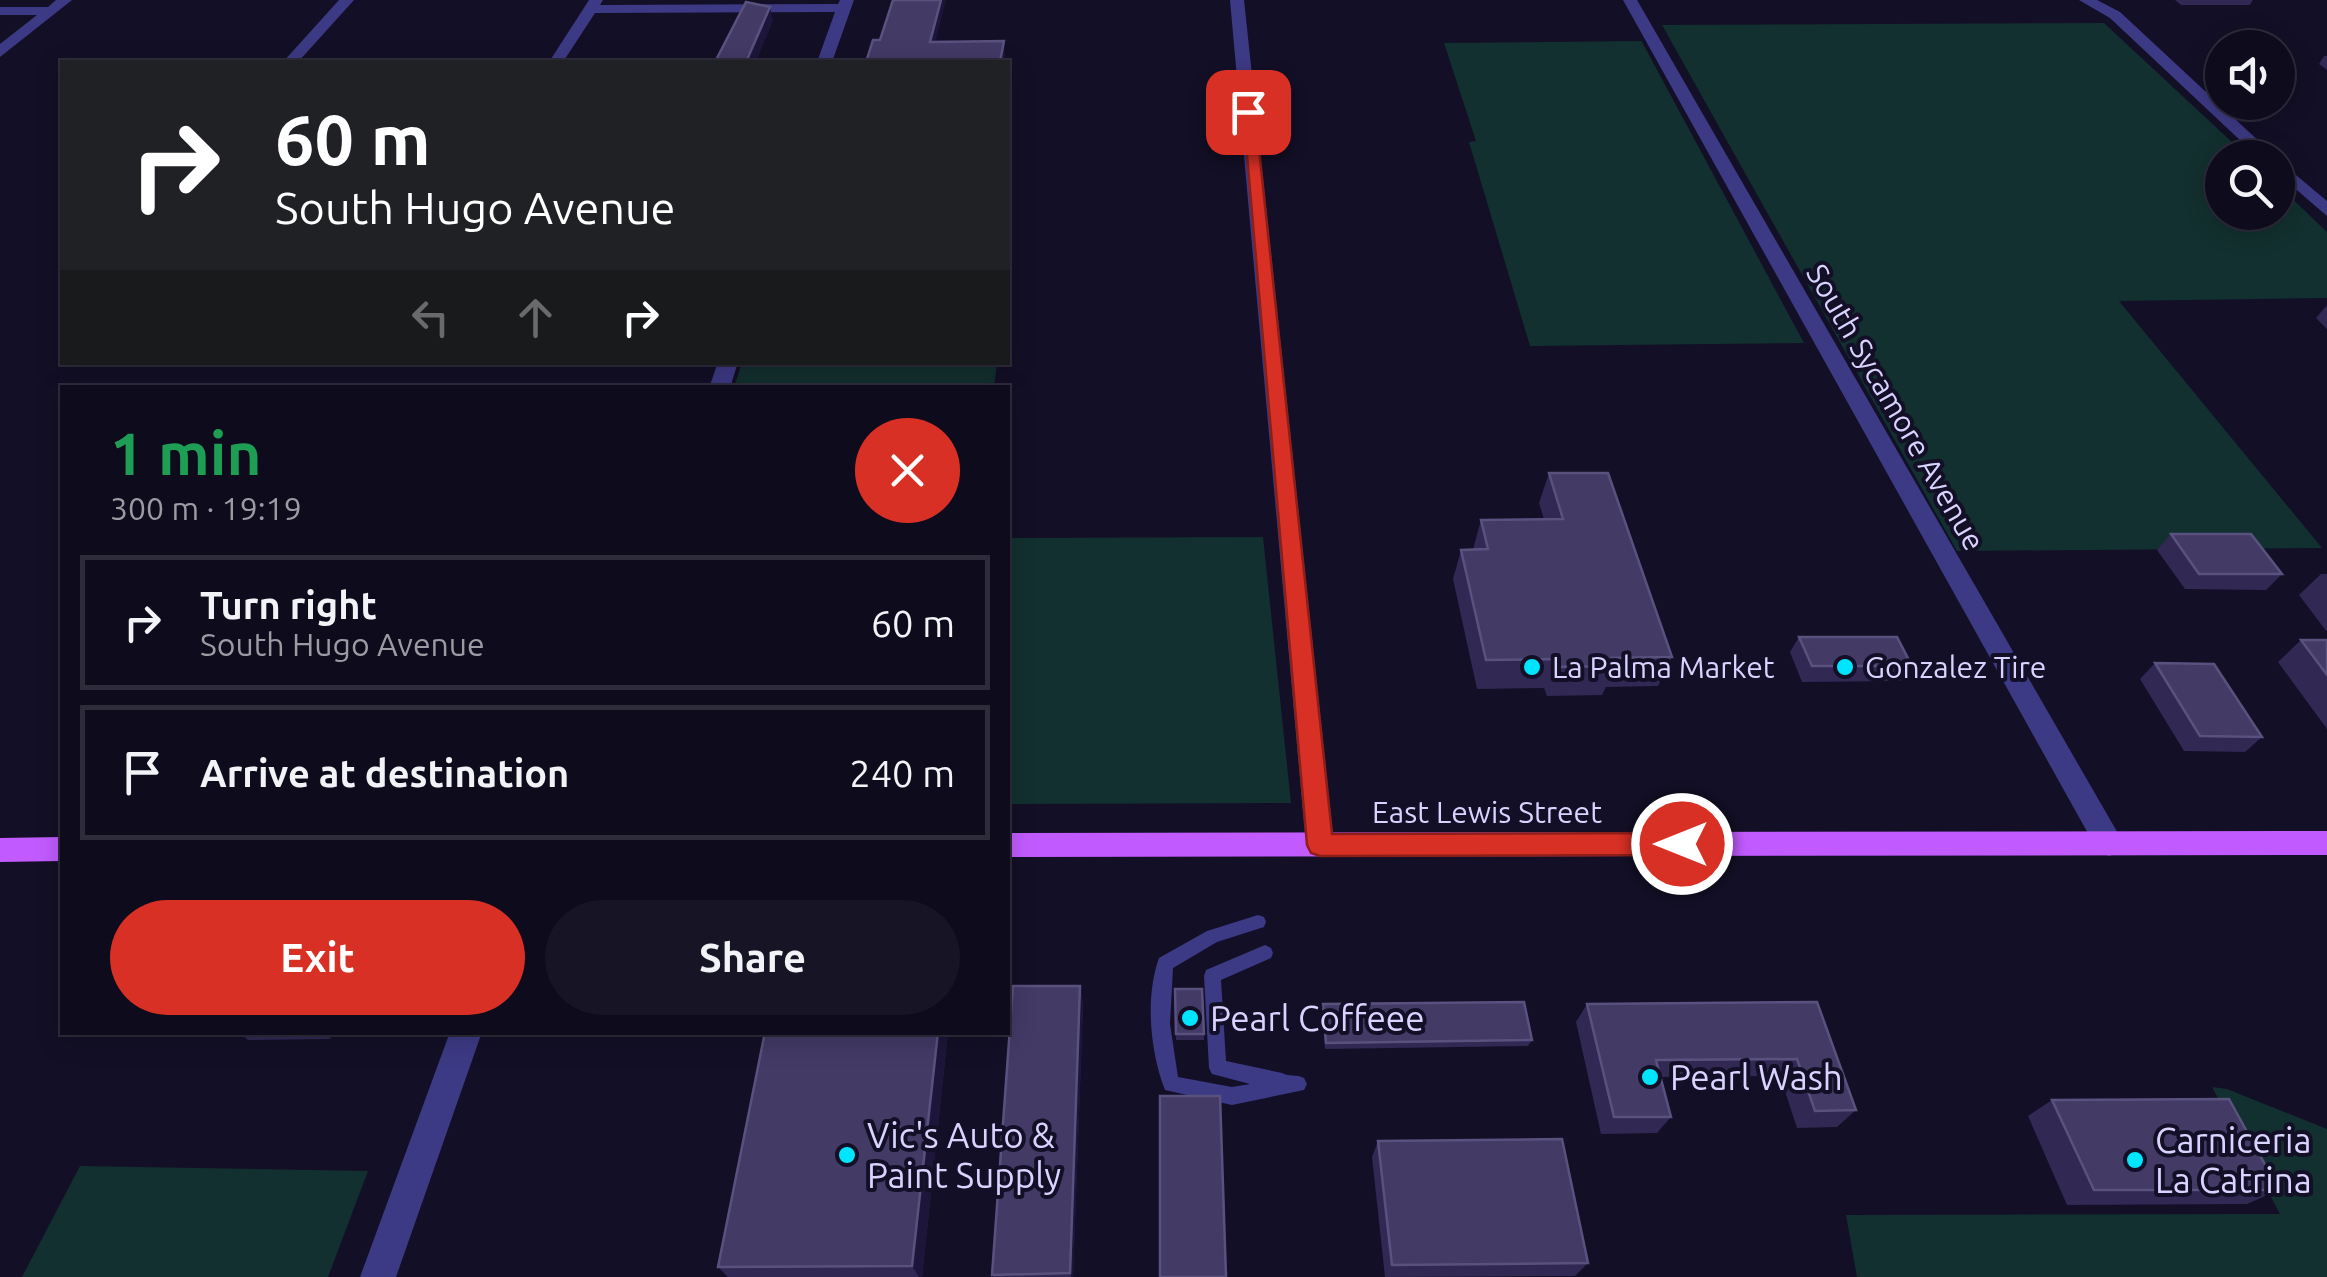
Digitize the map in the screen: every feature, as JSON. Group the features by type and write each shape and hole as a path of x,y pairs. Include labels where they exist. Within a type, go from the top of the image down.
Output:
{"main road":[{"name":"East Lewis Street","path":"1010,846 2327,844"},
{"path":"0,850 60,849"}],"street":[{"path":"0,52 65,0"},
{"path":"292,60 347,0"},
{"path":"1236,0 1320,845"},
{"name":"South Sycamore Avenue","path":"1630,0 2109,844"},
{"path":"2086,0 2115,15 2250,140"},
{"path":"557,60 593,4 845,4 826,60"},
{"path":"0,11 51,11"},
{"path":"2295,182 2327,211"},
{"path":"378,1277 465,1035"}],"lane":[{"path":"1258,922 1213,936 1165,964 1160,986 1163,1056 1171,1084 1232,1096 1298,1084 1246,1077 1218,1068 1212,976 1266,953"}],"green space":[{"path":"2104,23 2230,140 2205,140 2205,230 2295,230 2295,201 2327,232 2327,298 2119,301 2322,548 1957,551 1662,25"},
{"path":"1642,41 1804,343 1530,346 1469,142 1476,141 1444,43"},
{"path":"741,365 997,365 994,385 735,385"},
{"path":"1263,537 1291,803 1010,804 1010,538"},
{"path":"2212,1087 2227,1089 2327,1129 2327,1277 1857,1277 1846,1215 2280,1214"},
{"path":"80,1166 368,1171 328,1277 22,1277"}],"building":[{"path":"893,0 941,0 930,42 1004,41 1000,60 867,60 873,40 880,40"},
{"path":"746,2 770,7 747,60 716,60"},
{"path":"1549,473 1608,473 1672,657 1612,658 1615,666 1558,667 1555,659 1486,660 1461,550 1488,549 1481,520 1563,519"},
{"path":"2171,534 2251,534 2282,574 2199,574"},
{"path":"1799,637 1897,637 1912,666 1812,666"},
{"path":"2301,640 2327,640 2327,675"},
{"path":"2155,663 2214,664 2262,737 2200,736"},
{"path":"1013,986 1080,986 1070,1273 992,1275"},
{"name":"Pearl Coffeee","path":"1175,989 1202,989 1204,1034 1176,1034"},
{"path":"1524,1002 1532,1040 1326,1043 1323,1004"},
{"name":"Pearl Wash","path":"1817,1002 1856,1110 1815,1111 1797,1059 1656,1060 1671,1117 1614,1117 1587,1004"},
{"name":"Vic's Auto & Paint Supply","path":"764,1035 938,1035 912,1266 718,1267"},
{"path":"1160,1096 1220,1096 1226,1277 1160,1277"},
{"name":"Carniceria La Catrina","path":"2229,1099 2279,1190 2094,1190 2052,1100"},
{"path":"1562,1139 1588,1263 1392,1265 1378,1141"}],"place":[{"name":"La Palma Market","path":"1532,667"},
{"name":"Gonzalez Tire","path":"1845,667"},
{"name":"Pearl Coffeee","path":"1190,1018"},
{"name":"Pearl Wash","path":"1650,1077"},
{"name":"Vic's Auto & Paint Supply","path":"847,1155"},
{"name":"Carniceria La Catrina","path":"2135,1160"}],"route":[{"path":"1248,112 1320,845 1682,844"}]}
